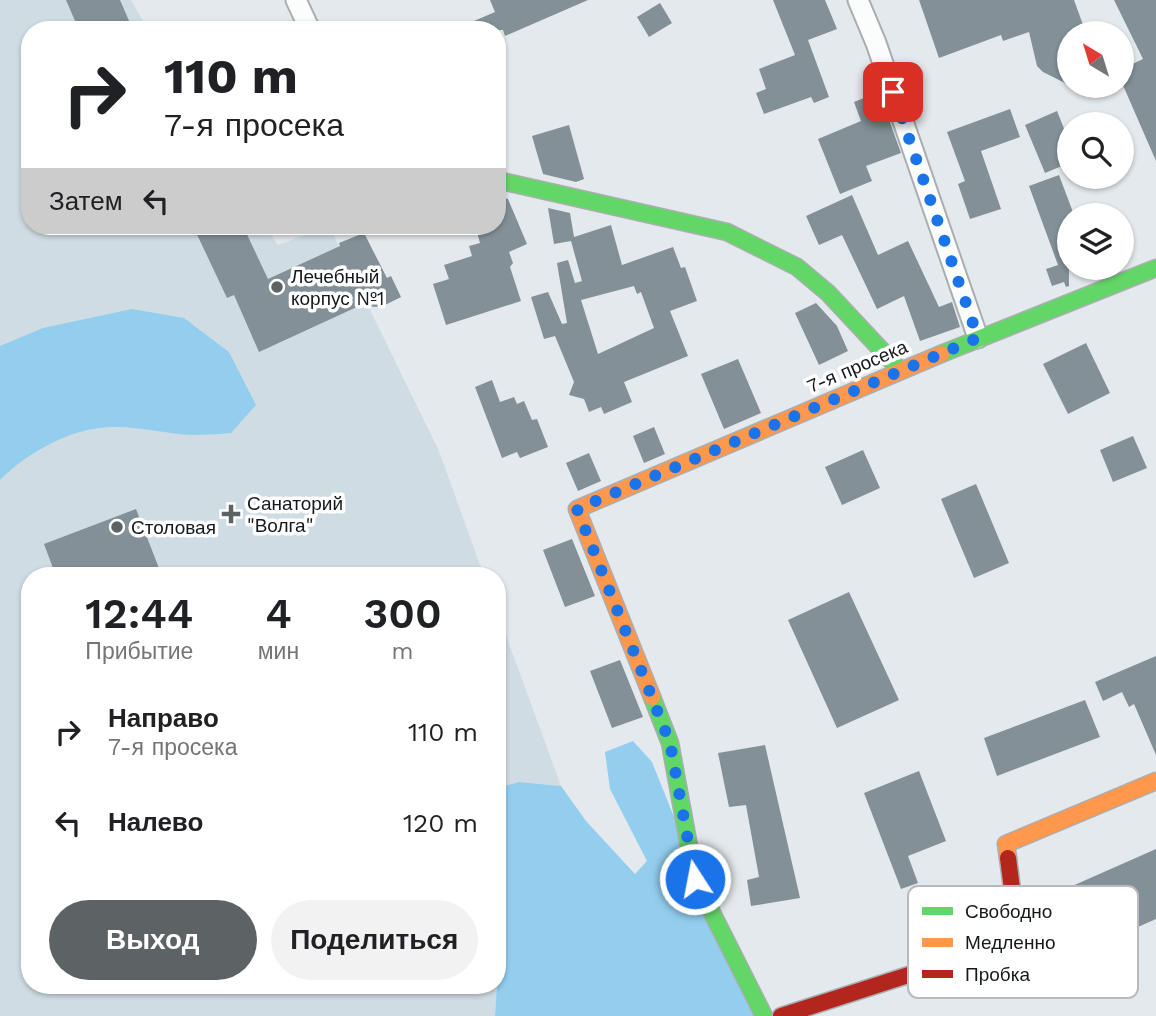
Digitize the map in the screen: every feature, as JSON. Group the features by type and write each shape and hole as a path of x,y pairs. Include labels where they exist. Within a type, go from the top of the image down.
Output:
{"street":[{"path":"296,0 306,21"},
{"path":"858,0 978,338"},
{"path":"506,182 727,232 797,267 828,293 900,370"},
{"name":"7-я просека","path":"764,1016 695,879 670,743 577,509 900,370 1156,268"},
{"path":"1012,886 1006,844 1156,781"},
{"path":"781,1016 908,975"}],"shaded area":[{"name":"Санаторий \"Волга\"","path":"0,0 131,0 143,21 21,21 21,235 271,235 278,245 305,235 333,235 439,451 481,567 21,567 21,994 496,994 495,1016 0,1016"},
{"path":"132,309 184,318 229,352 256,405 231,433 193,435 121,427 96,428 81,432 37,451 0,480 0,346 43,328"},
{"path":"506,636 561,786 519,782 506,786"},
{"path":"633,741 652,762 684,842 766,1016 495,1016 496,994 506,994 506,786 519,782 561,786 586,821 635,874 647,861 610,789 605,752"}],"building":[{"path":"66,0 120,0 129,21 75,21"},
{"path":"490,0 588,0 506,36 506,21 474,21 495,12"},
{"path":"773,0 825,0 837,29 808,40 829,97 814,103 811,97 764,114 756,93 766,89 759,69 795,55"},
{"path":"919,0 1074,0 1082,21 1057,21 1057,79 1037,66 1029,32 1003,41 1001,35 939,58"},
{"path":"1114,0 1156,0 1156,161 1129,98 1134,98 1134,63 1143,59 1134,41 1134,21 1124,21"},
{"path":"660,3 672,23 649,37 637,17"},
{"path":"879,92 901,153 866,166 872,181 840,194 818,139 861,121 854,102"},
{"path":"1010,109 1020,137 981,151 1001,209 970,219 958,184 965,181 947,132"},
{"path":"1057,111 1057,168 1045,173 1025,125"},
{"path":"569,125 584,179 576,182 543,174 532,136"},
{"path":"1057,176 1057,189 1064,189 1070,203 1057,203 1057,262 1029,186"},
{"path":"852,195 878,255 908,241 939,307 952,302 960,327 920,341 904,296 877,309 842,235 819,245 806,216"},
{"path":"508,199 527,244 509,252 513,263 510,267 521,301 446,325 433,284 449,279 444,265 472,256 469,246 480,243 478,235 506,235"},
{"path":"548,208 570,213 574,237 611,225 622,265 673,247 681,268 685,267 697,301 670,311 688,356 624,382 632,402 604,414 601,407 589,412 584,399 569,395 574,382 555,336 544,339 531,297 548,292 562,324 567,323 557,263 568,260 575,283 582,281 571,241 554,244","holes":["634,286 637,294 641,292 654,328 598,354 581,300"]},
{"name":"Лечебный корпус №1","path":"197,235 247,235 268,279 340,246 339,243 365,235 387,278 391,276 401,297 381,307 359,306 259,352 234,295 227,298"},
{"path":"1057,265 1057,280 1069,280 1069,286 1066,287 1064,282 1052,286 1046,269"},
{"path":"816,303 837,326 848,351 819,365 795,313"},
{"path":"1086,343 1110,393 1068,414 1043,364"},
{"path":"738,359 761,413 724,429 701,374"},
{"path":"492,380 500,402 514,397 517,404 524,401 532,420 537,419 548,447 520,458 517,452 502,458 475,387"},
{"path":"654,427 665,454 644,463 633,436"},
{"path":"1133,436 1147,468 1113,482 1100,450"},
{"path":"863,450 880,488 842,505 825,467"},
{"path":"589,453 601,481 578,491 566,463"},
{"path":"976,484 1009,563 974,578 941,499"},
{"name":"Столовая","path":"136,509 159,567 53,567 44,544"},
{"path":"572,539 595,596 565,607 543,550"},
{"path":"849,592 899,700 837,728 788,620"},
{"path":"1156,656 1156,755 1134,704 1129,707 1122,692 1103,701 1095,682"},
{"path":"620,660 643,717 612,728 590,671"},
{"path":"1085,700 1100,737 997,776 984,738"},
{"path":"765,745 800,898 751,906 747,880 759,877 746,805 729,807 718,753"},
{"path":"919,771 946,841 908,856 918,883 901,889 864,793"},
{"path":"1156,849 1156,919 1138,927 1138,886 1072,886"}],"traffic: fast":[{"path":"506,182 727,232 797,267 828,293 900,370"},
{"path":"941,354 1156,268"},
{"path":"652,697 670,743 695,879 764,1016"}],"traffic: slow":[{"path":"652,697 577,509 941,354"},
{"path":"1008,858 1006,844 1156,781"}],"traffic: jam":[{"path":"1008,858 1012,886"},
{"path":"781,1016 908,975"}],"place":[{"name":"Лечебный корпус №1","path":"277,287"},
{"name":"Санаторий \"Волга\"","path":"231,514"},
{"name":"Столовая","path":"117,527"}],"route":[{"path":"695,879 670,743 577,509 978,338 893,92"}]}
